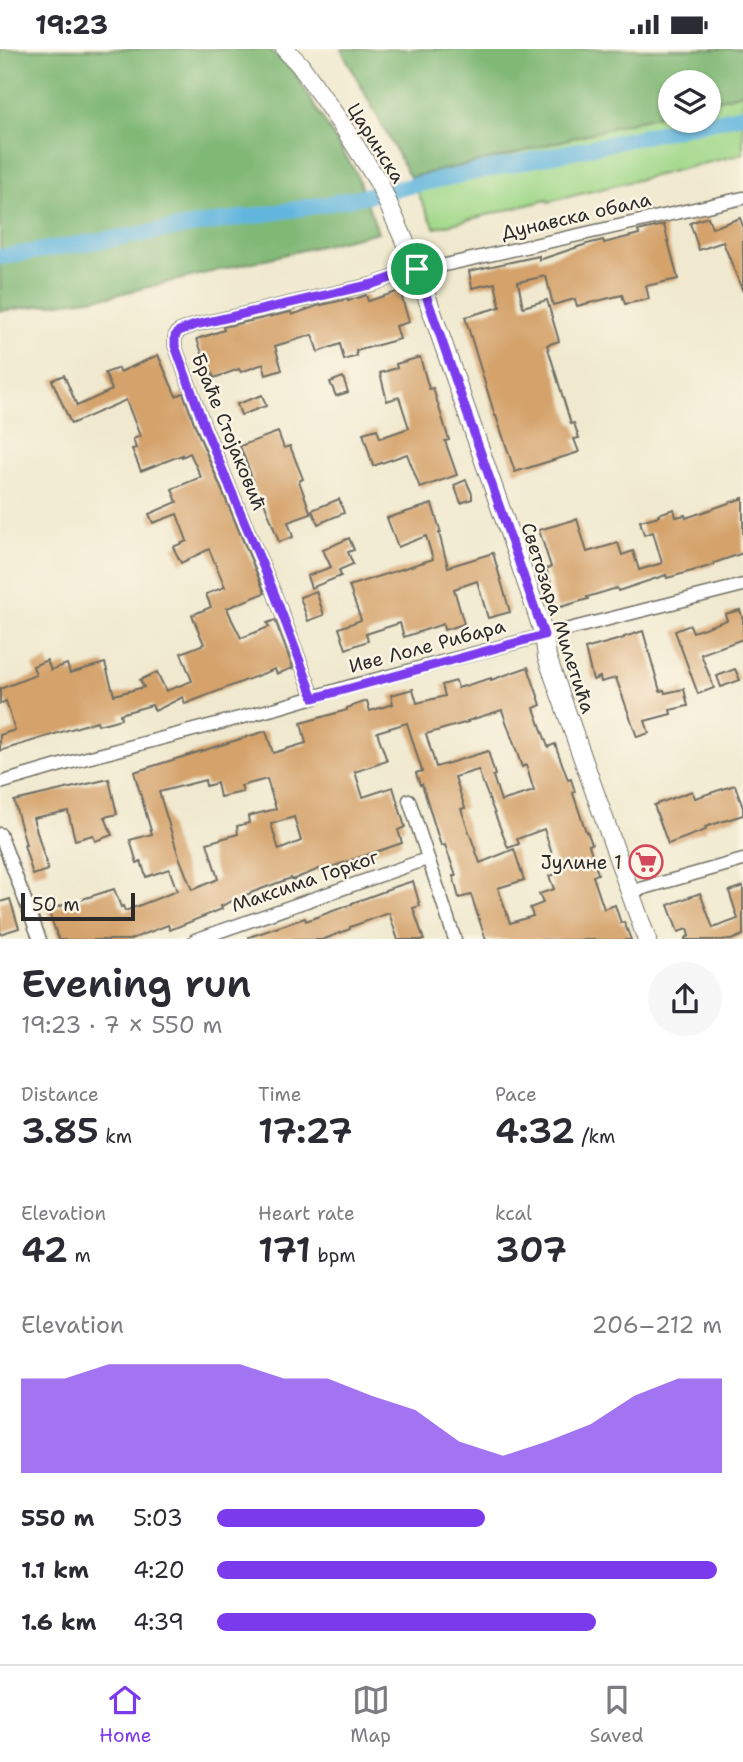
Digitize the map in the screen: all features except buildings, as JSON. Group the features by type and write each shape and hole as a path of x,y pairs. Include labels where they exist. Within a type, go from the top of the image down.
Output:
{"main road":[{"name":"Царинска","path":"285,49 300,65 379,183 417,269"},
{"name":"Светозара Милетића","path":"417,269 544,635 547,657 647,939"}],"street":[{"name":"Дунавска обала","path":"417,269 743,198"},
{"name":"Браће Стојаковић","path":"314,698 273,590 205,428 175,346 175,336 179,331 195,325 373,284 417,269"},
{"name":"Иве Лоле Рибара","path":"0,783 544,635 743,585"},
{"path":"409,800 455,939"},
{"path":"0,834 35,938"},
{"name":"Максима Горког","path":"198,939 428,859"},
{"path":"630,891 743,860"},
{"path":"234,926 238,939"}],"green space":[{"path":"0,49 269,49 293,71 356,173 378,232 111,296 0,311"},
{"path":"341,49 743,49 743,93 721,99 721,70 658,70 658,115 505,156 410,177"},
{"path":"743,49 743,154 435,228 410,177 505,156 494,59"}],"waterway":[{"path":"0,257 321,205 743,115"}],"place":[{"name":"Јулине 1","path":"646,862"}],"route":[{"path":"417,269 544,635 314,698 273,590 205,428 175,346 175,336 179,331 195,325 373,284 417,269"}]}
